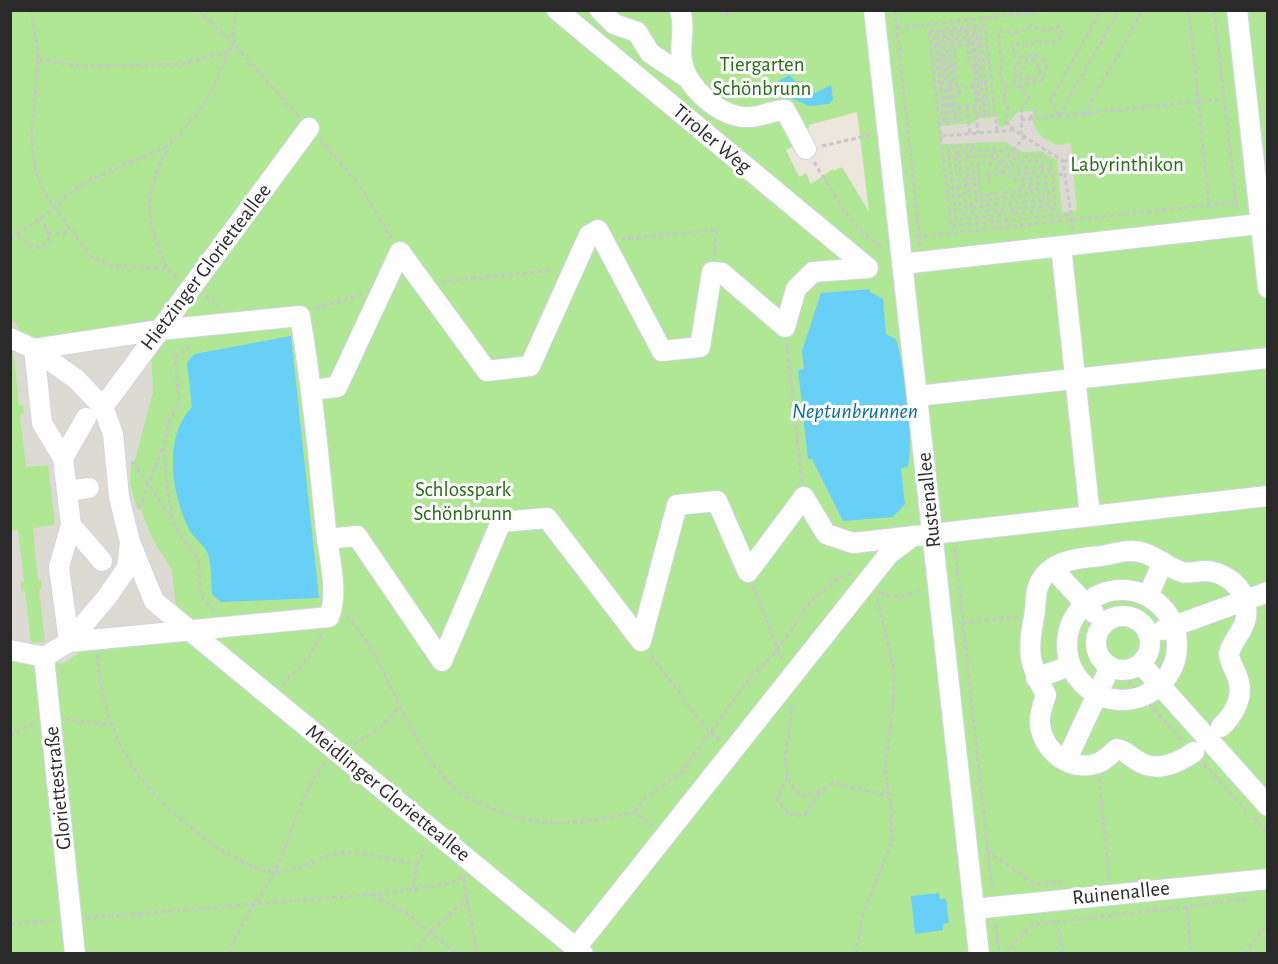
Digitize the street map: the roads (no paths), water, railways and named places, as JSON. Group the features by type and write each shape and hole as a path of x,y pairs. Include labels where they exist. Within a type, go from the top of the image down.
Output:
{"street":[{"name":"Tiroler Weg","path":"312,390 337,387 400,252 487,371 530,366 589,235 598,230 662,351 700,347 712,272 722,273 785,327 796,289 813,272 868,268 556,10"},
{"path":"600,10 614,24 637,32 650,52 689,78 718,108 733,116 750,117 785,110 806,149"},
{"path":"680,10 684,30 682,64 689,78"},
{"name":"Rustenallee","path":"874,10 888,131 912,263 924,535 943,625 978,852 975,909 979,954"},
{"path":"1237,10 1264,224 1268,288"},
{"name":"Hietzinger Glorietteallee","path":"63,458 94,409 160,330 309,128"},
{"path":"912,263 1264,224"},
{"path":"1068,245 1075,379 1090,516"},
{"path":"10,650 44,657 69,642 192,632 331,612 327,539 312,390 300,315 160,330 34,349"},
{"path":"10,338 34,349 76,379 94,409 113,434 118,485 129,534 127,568 109,568 71,525"},
{"path":"34,349 42,423 63,458 67,491 71,525 59,567 69,642"},
{"path":"917,396 1268,358"},
{"path":"67,491 118,485"},
{"path":"327,539 357,536 442,661 501,522 547,518 641,641 677,505 717,501 748,572 804,497 826,534 853,543 1268,496"},
{"name":"Meidlinger Glorietteallee","path":"129,534 154,601 340,754 469,872 579,951"},
{"path":"579,951 732,751 889,554 924,535"},
{"path":"1194,752 1173,764 1160,767 1137,761 1125,751 1117,749 1098,763 1077,765 1052,752 1041,732 1039,721 1046,695 1030,665 1029,638 1035,616 1037,591 1042,580 1053,569 1062,562 1078,558 1132,550 1152,555 1180,571 1207,571 1224,575 1240,590 1244,599 1244,628 1229,653 1237,675 1240,698 1236,710 1221,727"},
{"path":"1148,596 1163,562"},
{"path":"69,642 109,568"},
{"path":"1053,569 1104,624"},
{"path":"1120,590 1148,596 1163,609 1173,626 1177,644 1174,662 1160,686 1133,699 1115,700 1097,695 1081,683 1070,666 1067,655 1071,622 1084,604 1101,594 1120,590"},
{"path":"1149,635 1268,592"},
{"path":"1120,616 1138,621 1149,635 1150,648 1141,664 1125,671 1110,667 1103,662 1096,647 1099,631 1104,624 1120,616"},
{"name":"Gloriettestraße","path":"44,657 75,954"},
{"path":"1141,664 1268,806"},
{"path":"1036,678 1070,666"},
{"path":"1066,761 1110,667"},
{"name":"Ruinenallee","path":"975,909 1105,883 1268,879"}],"water":[{"path":"789,75 807,92 815,93 831,85 833,99 829,104 809,106 780,93 776,88 778,81"},
{"name":"Neptunbrunnen","path":"870,289 870,292 883,299 886,334 896,339 905,384 910,455 908,466 901,469 905,504 893,517 843,521 812,459 808,459 798,370 804,369 802,351 821,293"},
{"path":"291,336 319,598 221,602 212,594 209,556 206,549 190,531 178,501 175,485 173,451 176,435 192,407 187,363 194,354"},
{"path":"939,893 940,899 946,899 949,923 943,924 943,930 915,934 911,896"}],"park label":[{"name":"Tiergarten Schönbrunn","path":"762,77"},
{"name":"Labyrinthikon","path":"1127,165"},
{"name":"Schlosspark Schönbrunn","path":"463,502"}]}
